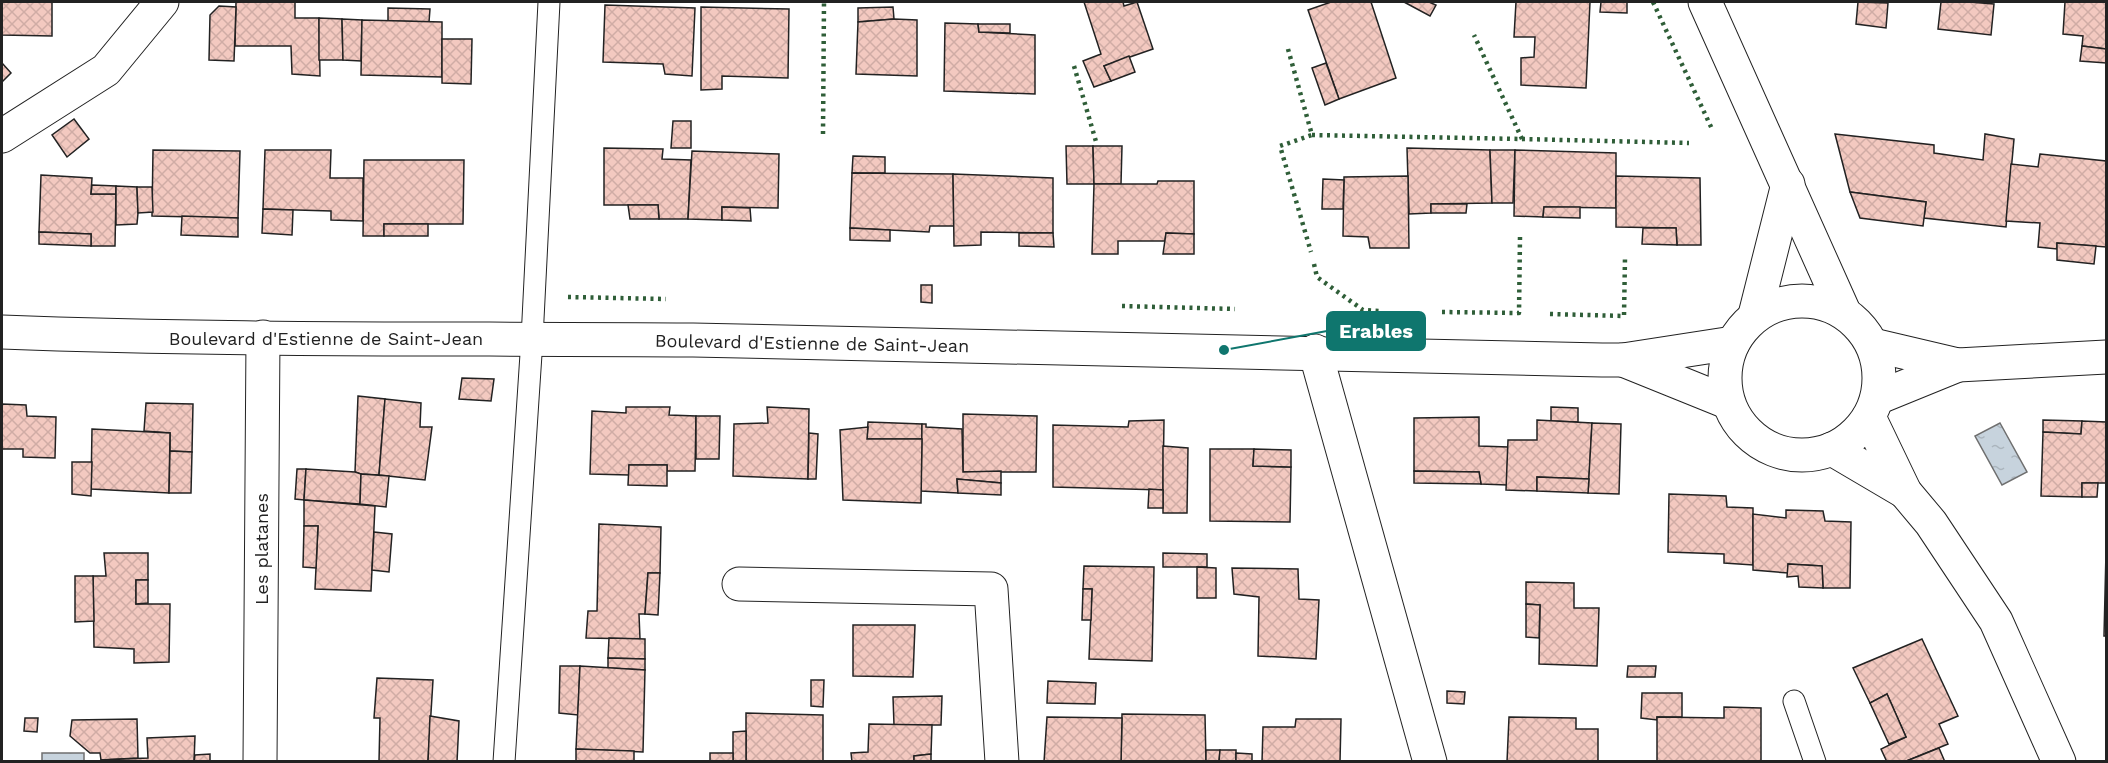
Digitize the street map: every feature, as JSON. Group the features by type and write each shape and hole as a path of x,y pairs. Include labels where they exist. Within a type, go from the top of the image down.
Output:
{"street":[{"path":"2,136 106,70 162,2"},
{"path":"1705,2 1844,312"},
{"path":"1755,315 1788,184"},
{"path":"1800,300 1823,303 1844,312 1862,327 1873,345 1881,368 1873,407 1855,436 1832,449 1807,455 1781,453 1758,442 1740,424 1727,402 1723,371 1738,332 1755,315 1776,304 1800,300"},
{"name":"Boulevard d'Estienne de Saint-Jean","path":"2,332 103,336 532,339 1315,351 1623,360 1733,343"},
{"name":"Les platanes","path":"260,762 263,337"},
{"path":"1873,345 1958,364 2106,357"},
{"path":"1315,351 1430,762"},
{"name":"Boulevard d'Estienne de Saint-Jean","path":"1623,360 1727,402"},
{"path":"1873,407 1958,364"},
{"path":"1873,407 1905,492 1931,523 1996,621 2059,762"},
{"path":"1832,449 1905,492"},
{"path":"739,584 991,589 1002,762"}],"lane":[{"path":"504,762 532,339 549,2"},
{"path":"1794,701 1815,762"}],"water":[{"path":"2000,423 2027,472 2002,485 1975,436"},
{"path":"42,753 84,753 84,761 42,761"}],"building":[{"path":"2,2 52,2 52,36 2,35"},
{"path":"236,2 295,2 295,18 319,18 320,76 292,74 291,46 235,46"},
{"path":"1084,2 1123,2 1124,6 1137,2 1153,49 1104,66 1111,81 1094,87 1083,61 1101,54"},
{"path":"1331,2 1371,2 1396,78 1339,99 1308,10"},
{"path":"1404,2 1429,2 1436,5 1430,16"},
{"path":"1516,2 1590,2 1586,88 1521,85 1521,58 1534,57 1535,37 1514,37"},
{"path":"1601,2 1627,2 1627,13 1600,12"},
{"path":"1858,2 1888,3 1886,28 1856,24"},
{"path":"1941,2 1994,4 1991,35 1938,29"},
{"path":"2065,2 2106,2 2106,49 2082,46 2083,36 2063,34"},
{"path":"605,5 695,8 692,76 665,74 663,64 603,62"},
{"path":"219,6 236,7 234,61 209,60 210,15"},
{"path":"701,7 789,9 788,78 722,76 722,89 701,90"},
{"path":"893,7 894,19 858,22 858,8"},
{"path":"388,8 430,9 429,22 388,21"},
{"path":"319,18 342,19 343,60 319,60"},
{"path":"342,19 362,20 361,61 343,60"},
{"path":"362,20 442,22 442,77 361,75"},
{"path":"917,20 917,76 856,74 858,22"},
{"path":"945,23 978,24 979,32 1035,35 1035,94 944,91"},
{"path":"978,24 1010,24 1010,33 979,32"},
{"path":"442,39 472,39 471,84 442,83"},
{"path":"2082,46 2106,49 2106,63 2080,61"},
{"path":"1129,56 1135,72 1111,81 1104,66"},
{"path":"2,63 11,73 2,82"},
{"path":"1326,63 1339,99 1325,105 1312,68"},
{"path":"74,119 89,139 67,157 52,135"},
{"path":"673,121 691,121 691,148 671,148"},
{"path":"1835,134 1934,145 1934,153 1983,160 1985,134 2014,139 2006,227 1924,218 1926,202 1850,192"},
{"path":"1066,146 1093,146 1094,184 1067,184"},
{"path":"1093,146 1122,146 1121,184 1094,184"},
{"path":"604,148 663,149 662,159 691,160 688,219 659,219 658,205 604,205"},
{"path":"1407,148 1490,150 1492,203 1431,204 1431,213 1409,214"},
{"path":"153,150 240,151 238,218 152,216"},
{"path":"265,150 331,150 330,178 363,178 363,221 331,220 331,211 263,209"},
{"path":"1490,150 1515,150 1513,203 1492,203"},
{"path":"1515,150 1616,153 1616,208 1544,207 1543,217 1514,216"},
{"path":"692,151 779,154 778,208 722,207 722,220 688,219"},
{"path":"2040,154 2106,161 2106,247 2057,243 2057,249 2038,247 2040,223 2006,221 2011,164 2038,167"},
{"path":"853,156 885,157 885,173 852,173"},
{"path":"364,160 464,160 463,224 384,224 384,236 363,236"},
{"path":"852,173 953,174 954,226 930,226 929,232 850,228"},
{"path":"953,174 1053,178 1053,233 981,232 981,245 954,246"},
{"path":"41,175 92,178 91,194 116,194 115,246 91,246 91,234 39,232"},
{"path":"1408,176 1409,248 1370,248 1368,237 1343,236 1344,177"},
{"path":"1616,176 1700,178 1701,245 1677,245 1676,228 1616,227"},
{"path":"1323,179 1344,180 1343,209 1322,209"},
{"path":"1158,181 1194,181 1194,234 1166,233 1165,241 1118,241 1118,254 1092,254 1094,184 1157,184"},
{"path":"92,185 116,186 116,194 91,194"},
{"path":"116,186 137,187 137,224 116,225"},
{"path":"137,187 152,187 153,212 138,213"},
{"path":"1850,192 1926,202 1923,226 1860,218"},
{"path":"1431,204 1467,204 1466,213 1431,213"},
{"path":"628,205 658,205 659,219 630,219"},
{"path":"722,207 750,208 751,221 722,220"},
{"path":"1544,207 1580,207 1580,218 1543,217"},
{"path":"263,209 293,210 292,235 262,233"},
{"path":"182,216 238,218 238,237 181,235"},
{"path":"384,224 428,224 428,236 384,236"},
{"path":"850,228 890,230 890,241 850,240"},
{"path":"1643,228 1676,228 1677,245 1642,244"},
{"path":"39,232 91,234 91,246 39,244"},
{"path":"1019,233 1053,233 1054,247 1019,246"},
{"path":"1166,233 1194,234 1194,254 1163,254"},
{"path":"2057,243 2096,246 2094,264 2057,260"},
{"path":"921,285 932,285 932,303 921,302"},
{"path":"462,378 494,379 491,401 459,399"},
{"path":"358,396 385,399 379,475 355,472"},
{"path":"385,399 421,403 420,427 432,427 425,480 379,475"},
{"path":"146,403 193,404 192,452 170,451 170,433 144,431"},
{"path":"2,404 26,405 27,416 56,417 55,458 23,457 23,449 2,449"},
{"path":"626,407 670,407 669,415 696,416 695,471 667,471 667,465 629,465 629,475 590,474 592,411 626,413"},
{"path":"767,407 809,409 808,479 733,476 734,424 768,423"},
{"path":"1551,407 1578,408 1578,422 1551,421"},
{"path":"963,414 1037,416 1036,472 963,472"},
{"path":"696,416 720,416 719,459 696,459"},
{"path":"1479,417 1479,446 1508,447 1507,485 1481,484 1479,472 1414,471 1414,418"},
{"path":"1164,420 1163,490 1053,487 1053,425 1128,427 1129,421"},
{"path":"1537,420 1592,423 1589,479 1537,477 1537,491 1506,490 1508,440 1537,440"},
{"path":"2043,420 2082,421 2081,434 2043,432"},
{"path":"2082,421 2106,422 2106,483 2082,483 2082,497 2041,496 2043,432 2081,434"},
{"path":"868,422 922,424 922,439 867,439"},
{"path":"1592,423 1621,424 1619,494 1588,493"},
{"path":"922,424 926,424 926,427 962,429 963,472 1001,471 1001,483 957,479 958,493 921,491"},
{"path":"868,427 867,439 922,439 921,503 843,500 840,430"},
{"path":"92,429 170,433 169,493 91,489"},
{"path":"809,433 818,434 816,479 808,479"},
{"path":"1163,446 1188,448 1187,513 1163,513"},
{"path":"1210,449 1254,449 1253,466 1291,467 1290,522 1210,521"},
{"path":"1254,449 1291,450 1291,467 1253,466"},
{"path":"170,451 192,452 191,493 169,493"},
{"path":"72,462 92,462 91,496 72,494"},
{"path":"629,465 667,465 667,486 628,485"},
{"path":"297,469 306,469 304,500 295,499"},
{"path":"306,469 361,474 360,504 304,500"},
{"path":"1414,471 1479,472 1481,484 1414,483"},
{"path":"361,474 389,476 386,507 360,504"},
{"path":"1537,477 1589,479 1588,493 1537,491"},
{"path":"957,479 1001,483 1001,495 958,493"},
{"path":"2082,483 2098,483 2097,497 2082,497"},
{"path":"1149,489 1163,490 1163,508 1148,508"},
{"path":"1669,494 1726,496 1727,507 1753,508 1753,565 1724,563 1724,554 1668,552"},
{"path":"304,500 375,506 371,591 315,589 318,526 304,526"},
{"path":"1786,510 1823,511 1825,521 1851,522 1850,588 1823,588 1822,566 1788,564 1788,573 1753,570 1753,514 1786,518"},
{"path":"599,524 661,527 660,573 648,573 645,614 639,614 640,639 586,638 588,611 597,611"},
{"path":"304,526 318,526 316,568 303,567"},
{"path":"374,532 392,534 389,572 372,570"},
{"path":"2106,552 2106,636 2104,636"},
{"path":"104,553 148,553 148,580 136,580 136,604 170,604 169,662 134,663 134,649 94,647 93,576 106,576"},
{"path":"1163,553 1207,554 1207,567 1163,567"},
{"path":"1788,564 1822,566 1823,588 1799,587 1798,576 1787,577"},
{"path":"1084,566 1154,567 1152,661 1089,659 1092,589 1083,589"},
{"path":"1197,567 1216,568 1216,598 1197,598"},
{"path":"1232,568 1298,569 1299,599 1319,600 1316,659 1258,656 1259,597 1234,594"},
{"path":"648,573 660,573 658,615 645,614"},
{"path":"75,576 93,576 94,621 75,622"},
{"path":"136,580 148,580 148,603 136,604"},
{"path":"1526,582 1574,583 1574,608 1599,608 1597,666 1539,664 1540,605 1526,604"},
{"path":"1083,589 1092,589 1091,620 1082,620"},
{"path":"1526,604 1540,605 1539,638 1526,637"},
{"path":"853,625 915,625 913,677 853,676"},
{"path":"609,638 645,639 645,659 608,658"},
{"path":"1922,639 1958,716 1939,724 1948,744 1904,762 1887,762 1881,749 1906,737 1887,694 1870,703 1853,668"},
{"path":"608,658 645,659 645,670 608,668"},
{"path":"560,666 580,666 578,715 559,713"},
{"path":"580,666 645,670 643,752 576,749"},
{"path":"1628,666 1656,666 1655,677 1627,677"},
{"path":"377,678 433,680 428,762 379,762 380,718 374,718"},
{"path":"811,680 824,680 823,707 811,706"},
{"path":"1048,681 1096,683 1095,704 1047,703"},
{"path":"1447,691 1465,692 1464,704 1447,703"},
{"path":"1642,693 1682,693 1682,717 1657,717 1657,720 1641,718"},
{"path":"1887,694 1906,737 1889,744 1870,703"},
{"path":"942,696 941,725 894,725 893,697"},
{"path":"1724,707 1761,708 1761,762 1657,762 1657,717 1724,718"},
{"path":"746,713 823,715 823,762 746,762"},
{"path":"1122,714 1205,715 1206,762 1121,762"},
{"path":"430,716 459,721 457,762 428,762"},
{"path":"1047,717 1122,718 1121,762 1044,762"},
{"path":"1509,717 1576,718 1576,729 1598,729 1598,762 1507,762"},
{"path":"25,718 38,718 37,732 24,731"},
{"path":"137,719 138,758 101,760 100,753 90,753 70,736 72,720"},
{"path":"1296,719 1341,719 1340,762 1262,762 1263,727 1295,727"},
{"path":"869,724 932,725 931,754 914,756 914,762 852,762 851,753 868,752"},
{"path":"746,731 746,762 733,762 733,732"},
{"path":"195,736 194,762 101,762 101,760 148,758 147,738"},
{"path":"1939,748 1945,762 1904,762"},
{"path":"576,749 634,751 634,762 576,762"},
{"path":"1206,750 1220,750 1219,762 1206,762"},
{"path":"1220,750 1236,750 1236,762 1219,762"},
{"path":"710,753 733,753 733,762 710,762"},
{"path":"1236,753 1252,754 1252,762 1236,762"},
{"path":"210,754 210,762 194,762 195,755"},
{"path":"931,754 931,762 914,762 914,756"}],"hedge":[{"path":"823,134 824,2"},
{"path":"1653,2 1712,129"},
{"path":"1312,135 1522,139 1474,35"},
{"path":"1288,49 1312,135 1280,146 1311,252"},
{"path":"1074,66 1097,145"},
{"path":"1522,139 1689,143"},
{"path":"1442,312 1519,313 1520,237"},
{"path":"1550,314 1624,316 1625,258"},
{"path":"1314,264 1317,277 1363,310 1380,311"},
{"path":"568,297 666,299"},
{"path":"1122,306 1235,309"}],"place":[{"name":"Erables","path":"1224,350"}]}
